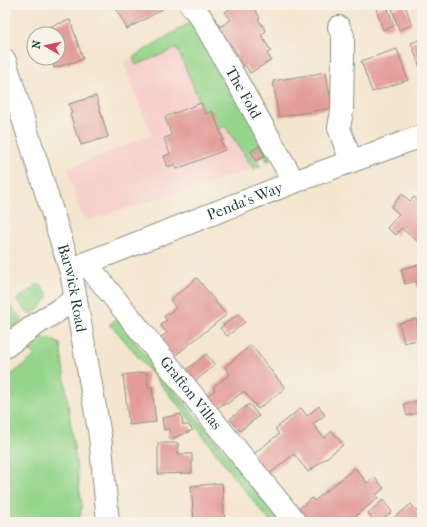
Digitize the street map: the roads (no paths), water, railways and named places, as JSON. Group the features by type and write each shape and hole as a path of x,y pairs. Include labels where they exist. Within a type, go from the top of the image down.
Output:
{"street":[{"name":"The Fold","path":"190,5 202,19 294,182"},
{"path":"339,27 342,36 343,54 342,111 339,128 351,161"},
{"name":"Barwick Road","path":"5,61 78,268 76,299 100,436 108,522"},
{"name":"Penda's Way","path":"78,268 294,182 422,136"},
{"name":"Grafton Villas","path":"78,268 295,522"},
{"path":"5,347 35,325 76,299"}]}
